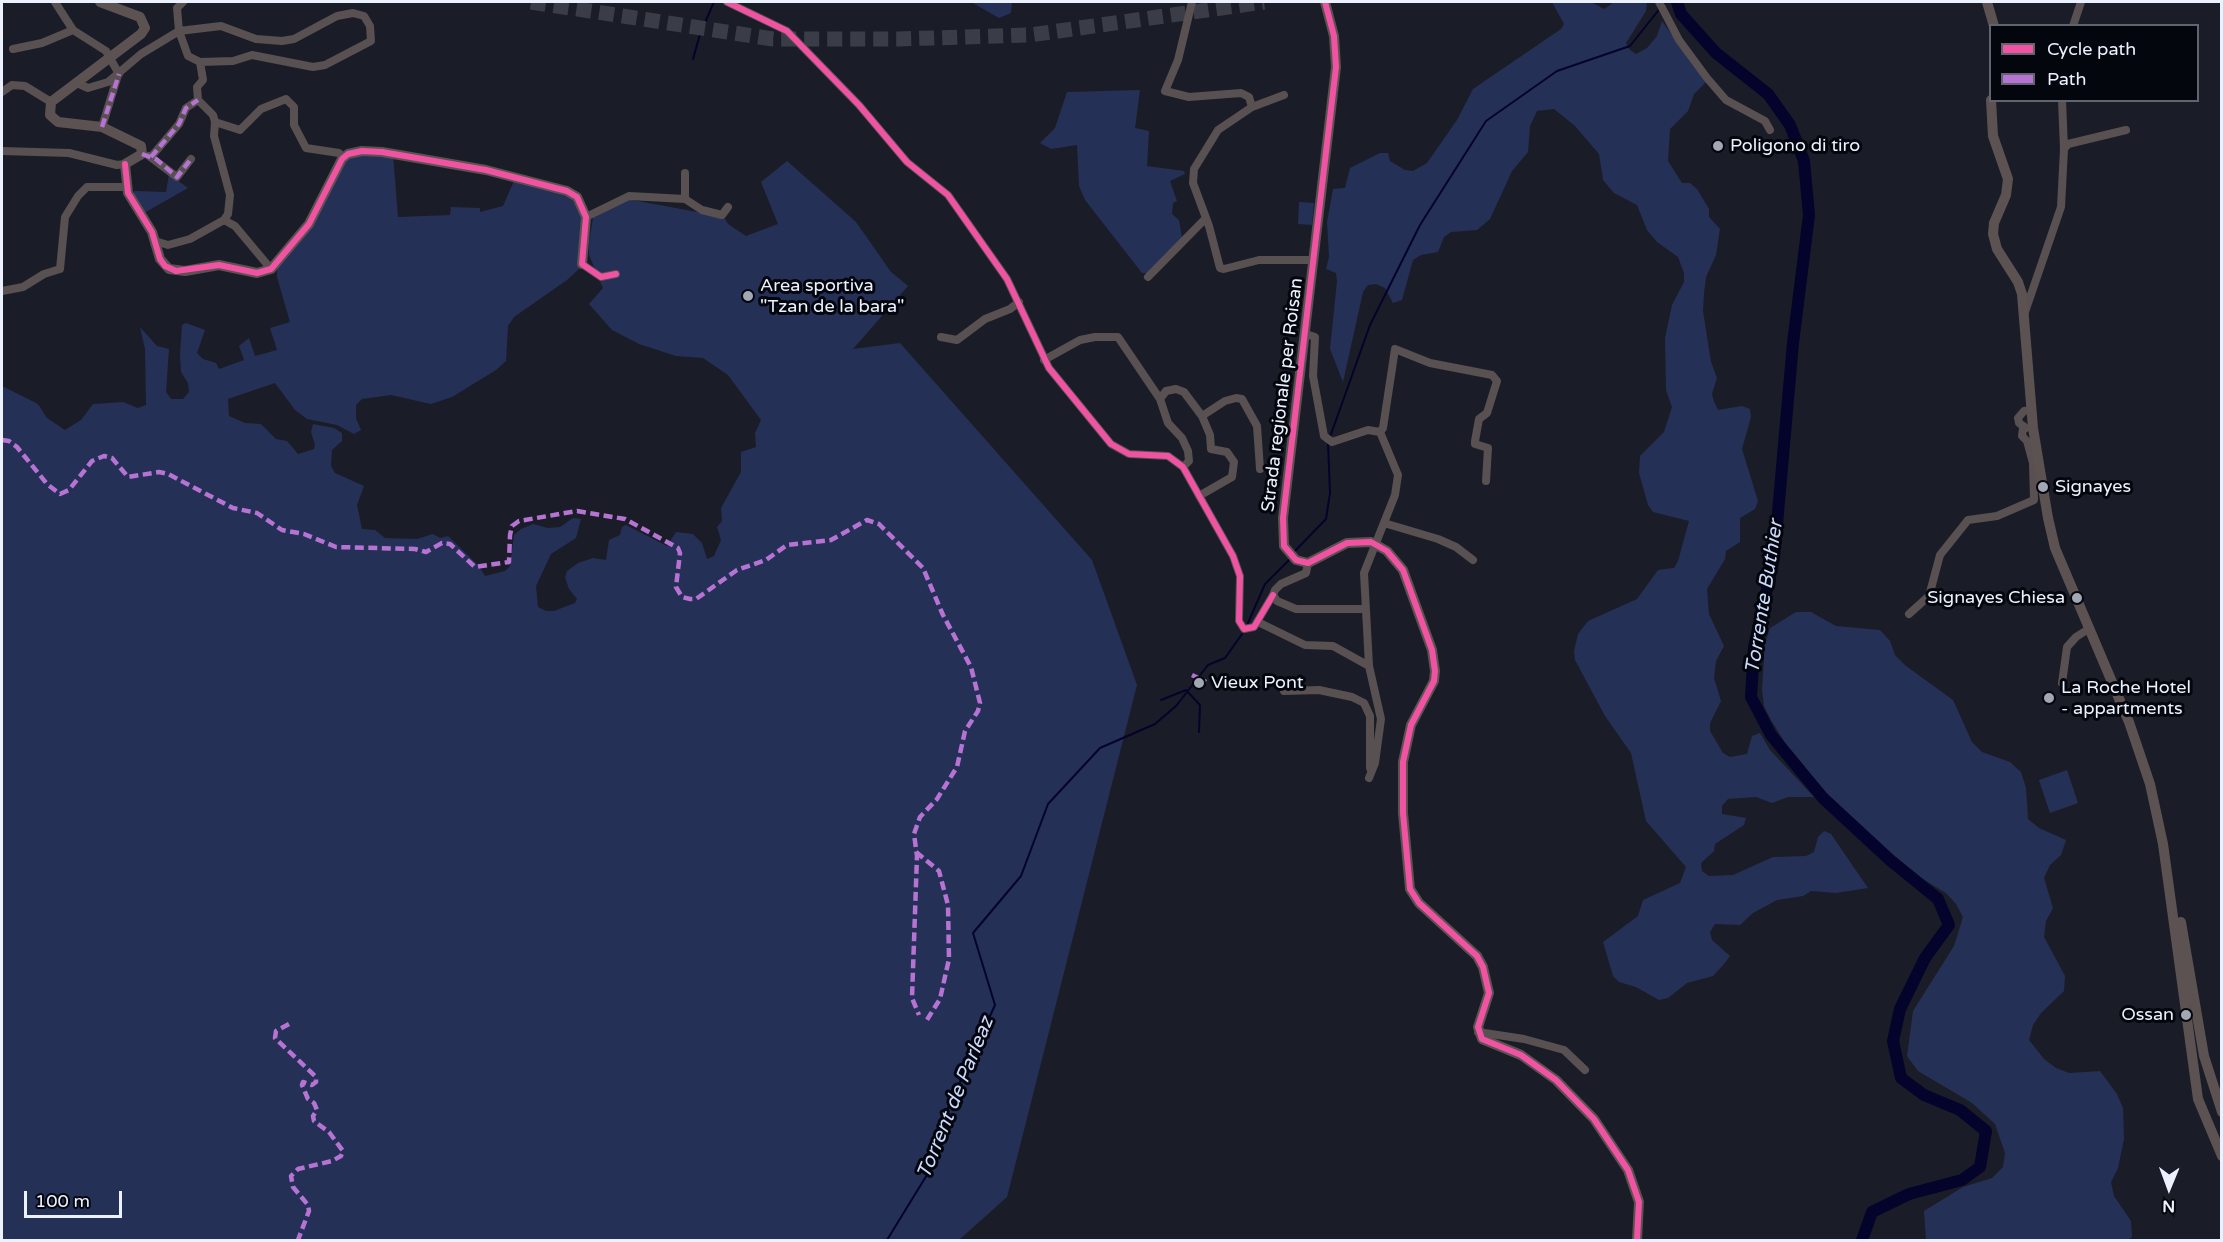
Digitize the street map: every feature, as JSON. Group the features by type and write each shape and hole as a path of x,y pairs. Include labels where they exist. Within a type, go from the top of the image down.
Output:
{"main road":[{"path":"100,2 140,16 145,25 141,34 51,102 50,115 58,122 102,127 141,146 147,155 125,164 126,187 155,241 160,259 165,266 176,271 219,265 257,273 271,269 309,224 343,156 355,151 382,152 486,170 556,187 577,197 586,217 582,264"},
{"name":"Strada regionale per Roisan","path":"1308,563 1291,556 1286,550 1282,537 1336,67 1334,36 1325,2"},
{"path":"1987,2 1993,24"},
{"path":"1991,102 1993,136 2008,179 2006,195 1994,223 1994,241 2018,282 2025,314 2032,410 2028,428 2055,548 2142,758 2158,823 2169,882 2196,1089 2212,1138 2222,1156"},
{"path":"1308,563 1354,540 1376,543 1393,556 1402,570 1435,662 1434,681 1411,725 1403,762 1403,813 1408,884 1419,903 1477,956 1483,967 1489,993 1478,1032 1482,1039 1521,1055 1547,1072 1594,1119 1628,1170 1638,1193 1640,1218 1637,1240"},
{"path":"2169,882 2180,916 2204,1056 2222,1112"}],"street":[{"path":"55,2 73,30 102,47 119,74 102,127"},
{"path":"77,83 94,87 119,74 141,54 179,31 221,26 255,39 282,41 294,39 337,16 353,13 364,16 370,26 371,41 325,65 313,67 252,55 233,62 200,62 188,56 179,31 177,8 183,2"},
{"path":"727,2 787,31 859,105 907,162 948,195 1007,279 1043,358 1094,426 1115,448 1130,454 1168,456 1183,467 1236,564 1240,576 1241,626 1251,630 1281,584 1306,573 1308,563"},
{"path":"1192,2 1178,60 1165,91 1189,97 1241,93 1249,97 1252,107"},
{"path":"1659,2 1694,62 1716,89 1726,100 1765,121 1770,130"},
{"path":"2074,24 2081,2"},
{"path":"13,49 42,43 73,30"},
{"path":"155,241 168,245 178,243 224,220 230,207 230,195 214,136 213,115 198,100 197,87 203,80 200,62"},
{"path":"2,92 12,85 25,86 51,102"},
{"path":"1284,95 1252,107 1218,130 1194,169 1193,183 1220,268 1259,260 1313,261"},
{"path":"215,122 240,130 261,109 286,99 294,107 294,125 306,148 339,153 343,156"},
{"path":"191,159 177,177 147,155 179,124 186,108 198,100"},
{"path":"2025,314 2061,207 2064,149 2062,102"},
{"path":"2064,149 2068,144 2126,130"},
{"path":"2,151 69,153 117,165 125,164"},
{"path":"685,173 685,200"},
{"path":"2,291 23,287 44,274 60,269 65,217 74,201 87,187 126,187"},
{"path":"586,217 629,196 685,200 702,210 722,215 728,207"},
{"path":"1148,277 1206,218"},
{"path":"224,220 235,226 271,269"},
{"path":"582,264 601,277 616,274"},
{"path":"941,337 957,340 985,319 1010,309 1019,302"},
{"path":"1306,334 1315,337 1313,376 1329,440 1368,430 1380,432"},
{"path":"1043,358 1080,340 1095,336 1118,338 1160,399 1168,423 1182,438 1188,450 1189,460 1183,467"},
{"path":"1380,432 1383,428 1395,349 1430,363 1492,375 1497,381 1487,413 1479,418 1475,441 1475,444 1488,448 1486,481"},
{"path":"1160,399 1166,391 1176,389 1184,392 1202,417 1210,435 1211,448 1227,452 1234,462 1232,477 1199,496"},
{"path":"1202,417 1225,401 1242,399 1257,426 1260,469"},
{"path":"1909,614 1929,596 1940,555 1968,520 1997,516 2034,500 2033,463 2027,441 2022,436 2028,428"},
{"path":"1284,691 1318,690 1352,697 1364,703 1371,724 1370,778 1382,725 1377,692 1369,666 1364,609 1364,573 1395,495 1398,475 1380,432"},
{"path":"1384,523 1438,539 1455,547 1473,560"},
{"path":"1272,595 1282,605 1296,609 1364,609"},
{"path":"1258,622 1305,645 1333,645 1369,666"},
{"path":"2062,683 2067,647 2076,637 2090,628"},
{"path":"1478,1032 1524,1039 1564,1050 1585,1070"}],"shaded area":[{"path":"971,2 1012,2 1011,13 999,18"},
{"path":"1552,2 1591,2 1604,9 1614,2 1647,2 1646,11 1626,43 1629,49 1636,54 1647,48 1657,36 1662,21 1706,82 1694,94 1688,111 1670,129 1668,161 1682,183 1690,183 1697,189 1709,209 1709,217 1720,229 1716,255 1706,277 1703,311 1711,362 1717,378 1712,394 1718,410 1742,406 1750,409 1751,417 1742,449 1758,501 1755,509 1740,518 1740,542 1726,551 1725,559 1707,589 1709,614 1724,646 1716,661 1714,678 1721,701 1710,723 1710,731 1723,753 1730,757 1747,754 1752,736 1760,733 1770,750 1814,797 1788,797 1772,803 1756,797 1728,799 1722,806 1722,814 1746,818 1744,825 1715,844 1714,851 1701,863 1702,871 1709,876 1733,875 1773,857 1806,856 1814,852 1818,837 1824,831 1831,834 1868,888 1836,893 1811,891 1803,896 1777,900 1753,913 1740,925 1715,924 1710,932 1712,940 1730,956 1713,976 1687,983 1668,998 1659,1000 1636,987 1619,982 1613,976 1603,942 1638,916 1643,900 1680,883 1686,867 1646,821 1631,753 1605,716 1575,660 1574,651 1578,634 1588,621 1637,599 1658,570 1674,568 1689,521 1653,512 1648,505 1639,473 1640,456 1664,432 1672,407 1666,390 1665,338 1672,305 1684,282 1684,273 1678,257 1657,242 1647,230 1637,205 1614,193 1603,180 1599,154 1575,126 1554,109 1537,111 1530,126 1528,152 1512,171 1490,219 1477,230 1451,232 1444,237 1438,252 1421,255 1413,260 1402,300 1393,303 1385,288 1376,284 1368,285 1363,292 1343,382 1330,349 1337,281 1336,273 1326,269 1329,257 1327,222 1333,189 1345,188 1350,168 1380,153 1388,153 1390,161 1405,170 1413,171 1427,163 1457,120 1473,89 1561,29 1564,24"},
{"path":"1140,90 1135,128 1149,131 1147,166 1184,171 1185,174 1170,181 1177,201 1173,203 1172,214 1179,220 1182,238 1150,273 1142,273 1085,200 1079,186 1077,145 1051,149 1040,143 1055,128 1067,92"},
{"path":"393,155 398,217 450,215 451,207 480,208 480,212 503,206 514,181 552,189 573,199 582,218 580,268 567,280 514,317 508,326 506,361 496,370 452,397 431,404 391,395 362,399 356,405 356,418 361,430 354,434 337,425 307,419 295,410 275,383 228,399 229,416 245,423 261,424 276,439 287,441 298,454 314,449 311,432 313,424 334,428 342,433 342,441 332,450 331,466 335,473 364,486 357,505 362,529 375,530 385,538 417,539 433,534 440,538 448,536 478,565 485,576 505,571 510,566 514,535 521,529 533,524 548,528 560,527 573,518 581,519 576,538 551,554 536,586 538,607 546,611 554,611 575,603 577,599 569,589 565,577 567,571 578,563 593,558 606,560 609,540 620,535 622,527 626,525 667,546 676,532 693,534 702,543 707,559 714,556 721,540 717,527 722,521 721,508 741,472 741,452 756,447 755,433 761,420 728,375 703,358 676,356 639,344 612,330 589,304 603,288 589,255 593,218 627,199 724,217 728,224 746,236 778,224 761,182 787,161 856,222 891,272 908,286 853,349 900,343 1092,560 1137,685 1007,1197 959,1240 2,1240 2,386 38,404 47,418 65,430 81,420 93,404 123,402 138,408 146,405 145,349 140,327 157,346 169,349 166,392 171,399 183,399 189,392 188,383 181,372 180,355 182,325 186,323 205,330 197,353 203,359 216,363 219,369 244,360 239,346 249,338 255,356 277,350 270,328 290,322 277,277 277,269 349,156"},
{"path":"169,174 188,188 144,213 134,197 134,191 166,192"},
{"path":"1299,202 1314,203 1312,225 1298,224"},
{"path":"1796,612 1811,612 1836,626 1880,630 1890,641 1895,655 1906,666 1953,700 1972,742 1982,752 2010,762 2021,772 2026,788 2028,819 2039,828 2066,840 2061,855 2050,865 2044,878 2053,908 2046,921 2044,937 2065,976 2064,991 2041,1013 2033,1025 2029,1040 2044,1059 2056,1068 2069,1073 2100,1071 2117,1094 2123,1108 2124,1139 2118,1168 2111,1182 2114,1196 2131,1221 2132,1237 2128,1240 1926,1240 1924,1211 1963,1187 1992,1178 2003,1167 2005,1153 1995,1124 1972,1103 1918,1071 1907,1056 1913,1011 1954,946 1963,917 1956,904 1946,893 1906,869 1847,816 1794,757 1771,720 1764,706 1762,690 1765,643 1770,628"},
{"path":"2067,770 2078,803 2050,813 2039,780"}],"waterway":[{"path":"693,59 700,34 714,2"},
{"name":"Torrent de Parleaz","path":"1330,437 1370,325 1420,225 1486,121 1557,71 1630,46 1665,2"},
{"name":"Torrente Buthier","path":"1677,2 1681,14 1716,53 1768,94 1790,125 1804,161 1809,215 1793,343 1774,558 1754,647 1751,697 1771,735 1823,798 1890,860 1938,899 1949,925 1925,958 1900,1009 1893,1041 1901,1078 1924,1095 1960,1110 1986,1131 1980,1167 1962,1180 1909,1194 1872,1212 1862,1240"},
{"name":"Torrent de Parleaz","path":"1294,552 1326,519 1330,493 1328,443"},
{"name":"Torrent de Parleaz","path":"1248,623 1265,584 1290,559"},
{"name":"Torrent de Parleaz","path":"887,1240 933,1165 945,1115 995,1005 973,933 1021,876 1048,804 1100,748 1155,724 1176,706 1208,665 1225,658 1242,634"},
{"path":"1161,700 1186,690 1200,705 1199,732"}],"tunnel":[{"path":"531,2 773,39 898,39 1030,35 1264,2"}],"marked path":[{"path":"102,127 119,74"},
{"path":"151,157 179,124 186,108 198,100"},
{"path":"142,154 156,159 177,177 191,159"},
{"path":"2,440 9,441 17,447 47,484 60,494 69,490 92,461 104,456 112,458 128,477 159,472 168,474 233,508 257,513 282,530 304,534 336,547 415,549 426,552 442,543 450,544 475,567 509,562 512,526 519,521 577,511 625,519 678,548 680,553 676,587 682,597 690,599 696,599 737,570 766,560 787,545 831,540 867,520 879,524 923,568 943,615 971,667 980,703 978,711 965,731 957,767 937,799 920,817 914,834 917,856 912,998 919,1015"},
{"path":"1192,675 1206,682"},
{"path":"916,852 939,871 948,905 949,959 940,999 925,1023"},
{"path":"289,1024 276,1031 275,1038 316,1077 316,1082 312,1085 303,1082 302,1085 308,1099 314,1103 317,1110 313,1116 314,1121 329,1132 343,1151 341,1156 332,1161 298,1169 291,1176 293,1187 308,1205 309,1211 298,1240"}],"cycle path":[{"path":"727,2 787,31 859,105 907,162 948,195 1007,279 1049,368 1111,444 1129,454 1168,456 1183,467 1233,556 1240,576 1239,621 1244,629 1254,627 1273,595"},
{"path":"1325,2 1334,36 1336,67 1283,518 1284,546 1296,560 1308,563 1347,543 1371,542 1387,551 1403,570 1432,650 1435,671 1434,681 1411,725 1403,762 1403,813 1410,889 1419,903 1477,956 1483,967 1489,993 1478,1027 1482,1039 1521,1055 1556,1080 1594,1119 1628,1170 1639,1202 1637,1240"},
{"path":"125,164 128,193 152,232 160,259 165,266 176,271 219,265 257,273 271,269 309,224 342,159 348,154 362,151 382,152 486,170 567,191 577,197 586,217 582,264 601,277 616,274"}],"place":[{"name":"Poligono di tiro","path":"1718,146"},
{"name":"Area sportiva \"Tzan de la bara\"","path":"748,296"},
{"name":"Signayes","path":"2043,487"},
{"name":"Signayes Chiesa","path":"2077,598"},
{"name":"Vieux Pont","path":"1199,683"},
{"name":"La Roche Hotel - appartments","path":"2049,698"},
{"name":"Ossan","path":"2186,1015"}]}
